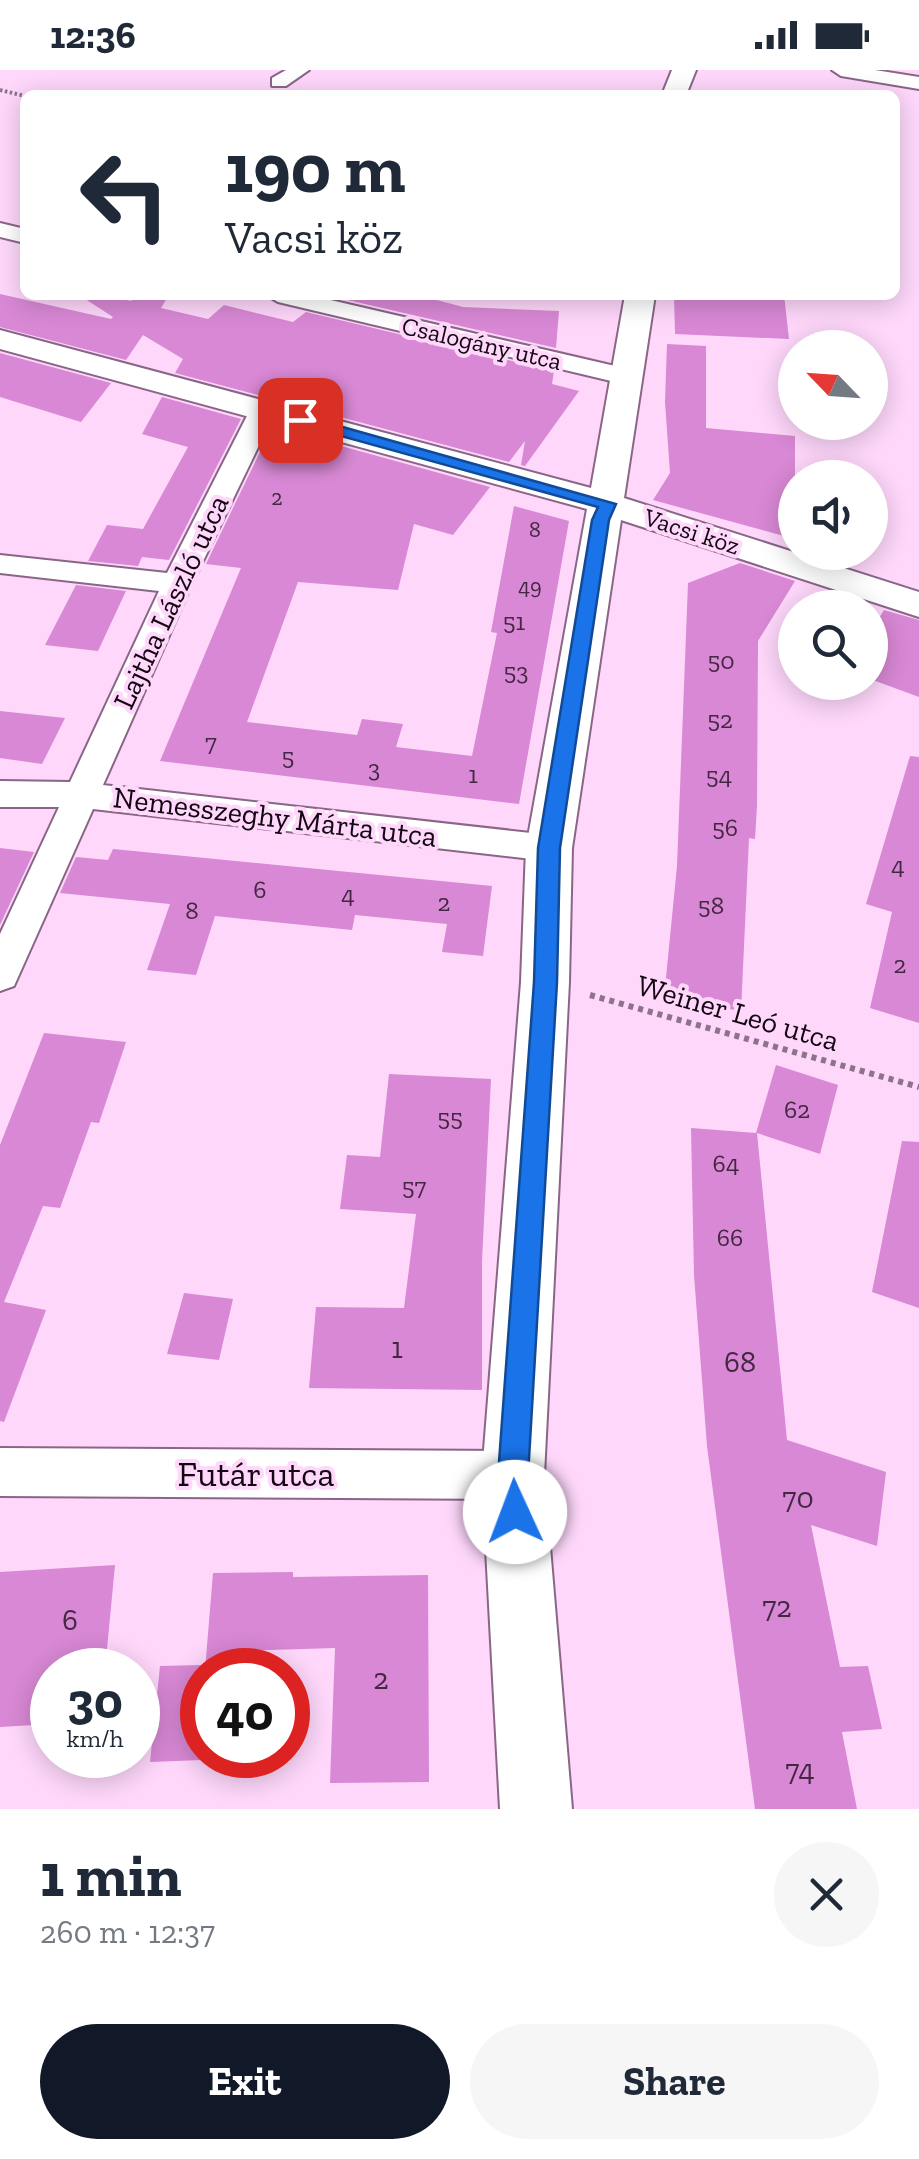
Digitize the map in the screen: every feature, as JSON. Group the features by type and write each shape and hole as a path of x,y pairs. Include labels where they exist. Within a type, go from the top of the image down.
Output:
{"street":[{"path":"279,82 300,70"},
{"path":"841,70 919,82"},
{"name":"Csalogány utca","path":"299,300 628,377"},
{"path":"536,1809 513,1476 545,982 549,848 639,300"},
{"name":"Vacsi köz","path":"0,339 608,504 919,606"},
{"name":"Lajtha László utca","path":"0,975 177,584 263,410"},
{"path":"0,564 177,584"},
{"name":"Nemesszeghy Márta utca","path":"0,794 82,795 549,848"},
{"name":"Futár utca","path":"0,1472 513,1476"}],"path":[{"name":"Weiner Leó utca","path":"545,982 919,1087"}],"building":[{"path":"0,294 111,319 87,300 166,300 161,308 208,319 224,305 293,322 306,312 554,371 552,384 579,391 525,466 521,465 525,441 509,462 175,373 183,359 143,335 126,360 0,327"},
{"path":"348,300 437,300 463,307 559,311 556,348"},
{"path":"674,300 785,300 788,330 778,330 778,339 675,334"},
{"path":"667,344 706,346 706,428 778,434 778,440 795,440 795,460 778,460 778,534 653,500 670,473 665,402"},
{"path":"0,353 111,383 81,422 0,397"},
{"path":"162,397 241,419 169,560 142,557 138,566 88,561 107,525 143,529 188,447 142,434"},
{"path":"272,427 490,487 453,535 414,524 398,590 298,582 247,722 357,735 362,719 403,724 396,747 472,756 497,633 491,632 514,506 569,521 519,804 160,761 241,568 206,564"},
{"path":"740,563 795,581 789,590 778,590 778,609 758,641 757,806 755,839 749,838 741,1011 664,998 677,866 688,583"},
{"path":"76,585 126,591 98,651 45,645"},
{"path":"888,611 919,620 919,697 888,686"},
{"path":"0,711 65,718 42,764 0,758"},
{"path":"910,756 919,757 919,1023 870,1008 892,912 866,904"},
{"path":"0,848 34,852 0,925"},
{"path":"113,849 492,886 483,956 442,952 447,924 355,915 352,930 215,916 196,975 147,970 170,904 60,893 76,857 108,860"},
{"path":"44,1033 126,1042 99,1123 91,1122 60,1208 43,1206 4,1302 46,1310 4,1422 0,1421 0,1145"},
{"path":"776,1065 838,1085 820,1154 757,1133 787,1440 886,1472 877,1546 811,1525 840,1667 868,1666 882,1729 842,1732 857,1809 755,1809 707,1446 694,1275 691,1128 756,1133"},
{"path":"389,1074 491,1079 482,1261 482,1390 309,1388 316,1307 404,1308 416,1214 340,1209 347,1155 380,1157"},
{"path":"902,1141 919,1142 919,1308 872,1292"},
{"path":"184,1293 233,1299 219,1360 167,1354"},
{"path":"115,1565 107,1648 30,1648 30,1725 0,1727 0,1572"},
{"path":"293,1572 293,1577 428,1575 429,1782 330,1783 335,1648 207,1648 213,1573"},
{"path":"160,1666 180,1666 180,1761 160,1762"}],"route":[{"path":"300,420 608,504 600,520 549,848 545,982 513,1476 515,1512"}]}
